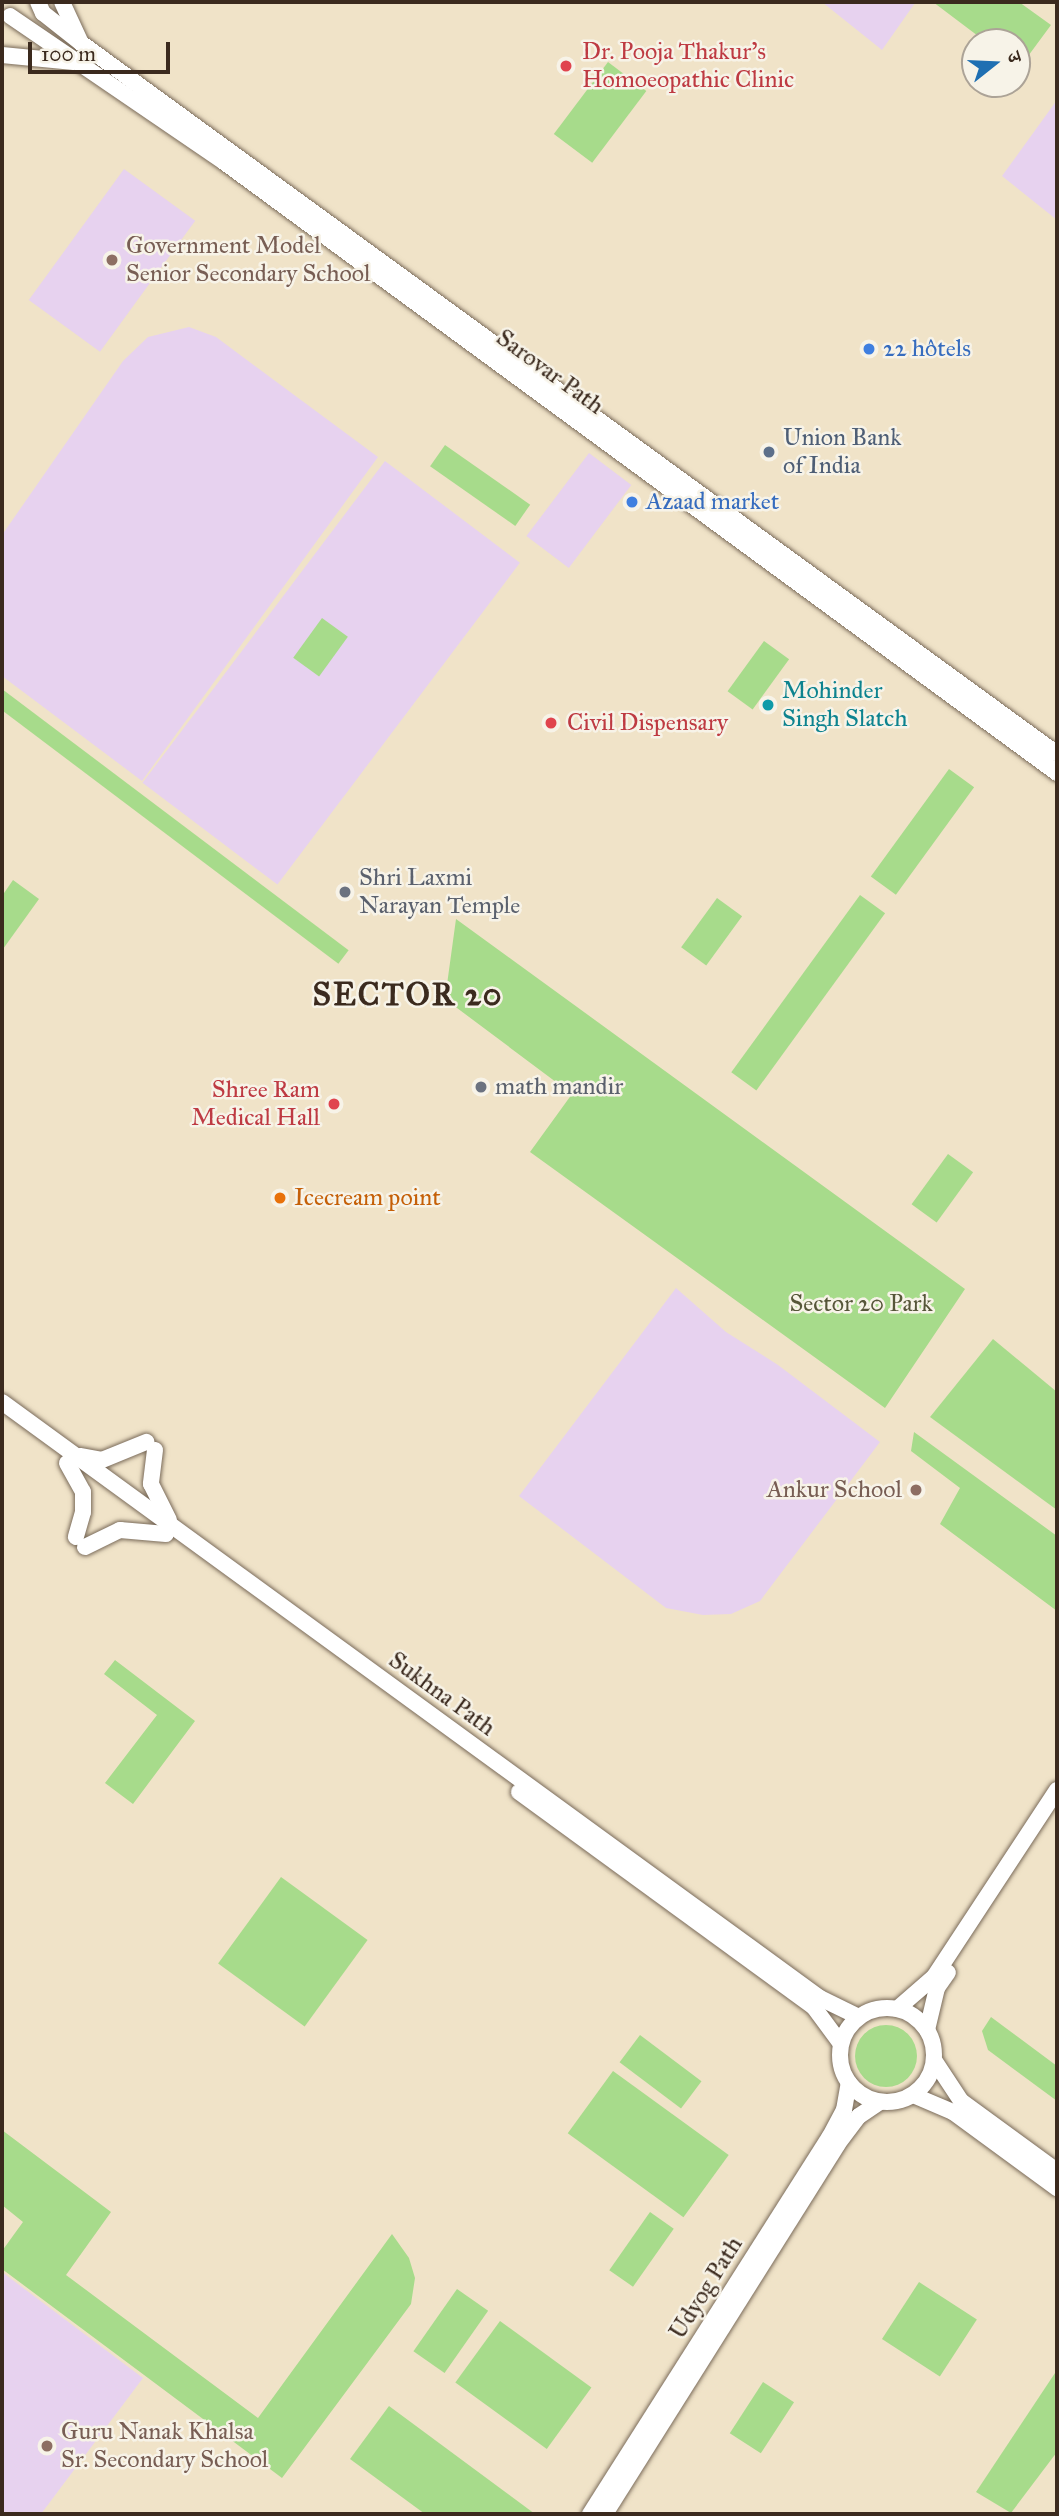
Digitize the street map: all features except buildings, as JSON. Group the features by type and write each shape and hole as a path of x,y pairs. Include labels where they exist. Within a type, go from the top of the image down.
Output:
{"main road":[{"path":"6,18 21,2"},
{"name":"Sarovar Path","path":"38,2 43,13 81,43 1057,754"},
{"path":"62,2 81,43"},
{"name":"Sarovar Path","path":"6,18 224,162 1057,773"},
{"path":"2,55 76,62"},
{"name":"Sukhna Path","path":"2,1402 71,1459 820,1998 859,2017"},
{"name":"Sukhna Path","path":"2,1416 71,1459"},
{"path":"151,1446 151,1484 170,1531 120,1530 81,1542 83,1492 71,1459 102,1460 151,1446"},
{"name":"Sukhna Path","path":"170,1531 813,2006 841,2044"},
{"path":"897,2009 934,1977 1057,1790"},
{"path":"927,2030 937,1988 1057,1806"},
{"path":"934,2060 930,2074 913,2095 892,2102 880,2102 866,2098 849,2082 841,2066 841,2044 859,2017 869,2011 897,2009 919,2020 927,2030 934,2060 961,2101 1057,2171"},
{"name":"Udyog Path","path":"590,2514 829,2138 844,2110 849,2082"},
{"path":"913,2095 953,2112 1057,2188"},
{"name":"Udyog Path","path":"605,2514 837,2145 859,2116 880,2102"}],"shaded area":[{"path":"822,2 913,2 915,3 882,50"},
{"path":"1057,100 1057,220 1002,176"},
{"name":"Government Model Senior Secondary School","path":"124,169 195,221 100,352 29,300"},
{"path":"189,327 216,337 378,457 142,781 2,676 2,535 123,361 148,337"},
{"path":"589,453 631,485 569,568 526,536"},
{"path":"385,461 520,563 277,885 142,783"},
{"path":"676,1288 726,1332 778,1365 880,1442 760,1601 731,1614 703,1615 666,1608 519,1496"},
{"name":"Guru Nanak Khalsa Sr. Secondary School","path":"2,2272 143,2378 41,2514 2,2514"}],"green space":[{"path":"933,2 1019,2 1051,25 1031,52 1031,28 967,28"},
{"path":"608,62 646,91 592,163 554,134"},
{"path":"445,445 530,505 515,526 430,466"},
{"path":"322,618 348,637 319,676 293,658"},
{"path":"764,641 789,659 753,709 728,691"},
{"path":"2,689 349,950 338,964 2,710"},
{"path":"949,769 974,787 896,895 871,877"},
{"path":"13,880 39,899 3,949 2,896"},
{"path":"860,895 885,913 756,1090 731,1072"},
{"path":"717,898 742,916 706,966 681,947"},
{"name":"Sector 20 Park","path":"456,919 965,1289 885,1408 530,1152 572,1094 445,999"},
{"path":"948,1154 973,1172 937,1222 912,1204"},
{"path":"993,1339 1057,1392 1057,1510 930,1417"},
{"path":"914,1432 1057,1536 1057,1611 940,1524 960,1488 911,1451"},
{"path":"115,1660 195,1721 133,1804 105,1783 157,1715 104,1674"},
{"path":"281,1877 368,1940 305,2026 218,1964"},
{"path":"991,2017 1057,2066 1057,2101 988,2050 982,2031"},
{"path":"880,2025 892,2025 908,2034 915,2044 915,2068 908,2078 892,2087 880,2087 869,2082 860,2073 855,2062 855,2050 860,2039 869,2030"},
{"path":"640,2035 701,2081 681,2108 620,2062"},
{"path":"613,2071 729,2155 683,2217 568,2133"},
{"path":"2,2130 111,2212 66,2275 258,2418 392,2234 409,2258 415,2278 411,2304 282,2478 2,2269 2,2251 23,2222 2,2205"},
{"path":"650,2212 674,2229 633,2287 609,2270"},
{"path":"919,2282 977,2320 940,2377 882,2339"},
{"path":"457,2289 488,2311 445,2373 413,2351"},
{"path":"500,2321 591,2387 547,2449 455,2382"},
{"path":"1057,2370 1057,2452 1011,2513 976,2492"},
{"path":"763,2382 794,2402 761,2453 730,2433"},
{"path":"389,2406 535,2514 425,2514 350,2459"}],"place":[{"name":"Dr. Pooja Thakur's Homoeopathic Clinic","path":"566,66"},
{"name":"Government Model Senior Secondary School","path":"112,260"},
{"name":"22 hôtels","path":"869,349"},
{"name":"Union Bank of India","path":"769,452"},
{"name":"Azaad market","path":"632,502"},
{"name":"Mohinder Singh Slatch","path":"768,705"},
{"name":"Civil Dispensary","path":"551,723"},
{"name":"Shri Laxmi Narayan Temple","path":"345,892"},
{"name":"math mandir","path":"481,1087"},
{"name":"Shree Ram Medical Hall","path":"334,1104"},
{"name":"Icecream point","path":"280,1198"},
{"name":"Ankur School","path":"916,1490"},
{"name":"Guru Nanak Khalsa Sr. Secondary School","path":"47,2446"}],"district":[{"name":"SECTOR 20","path":"408,995"}]}
